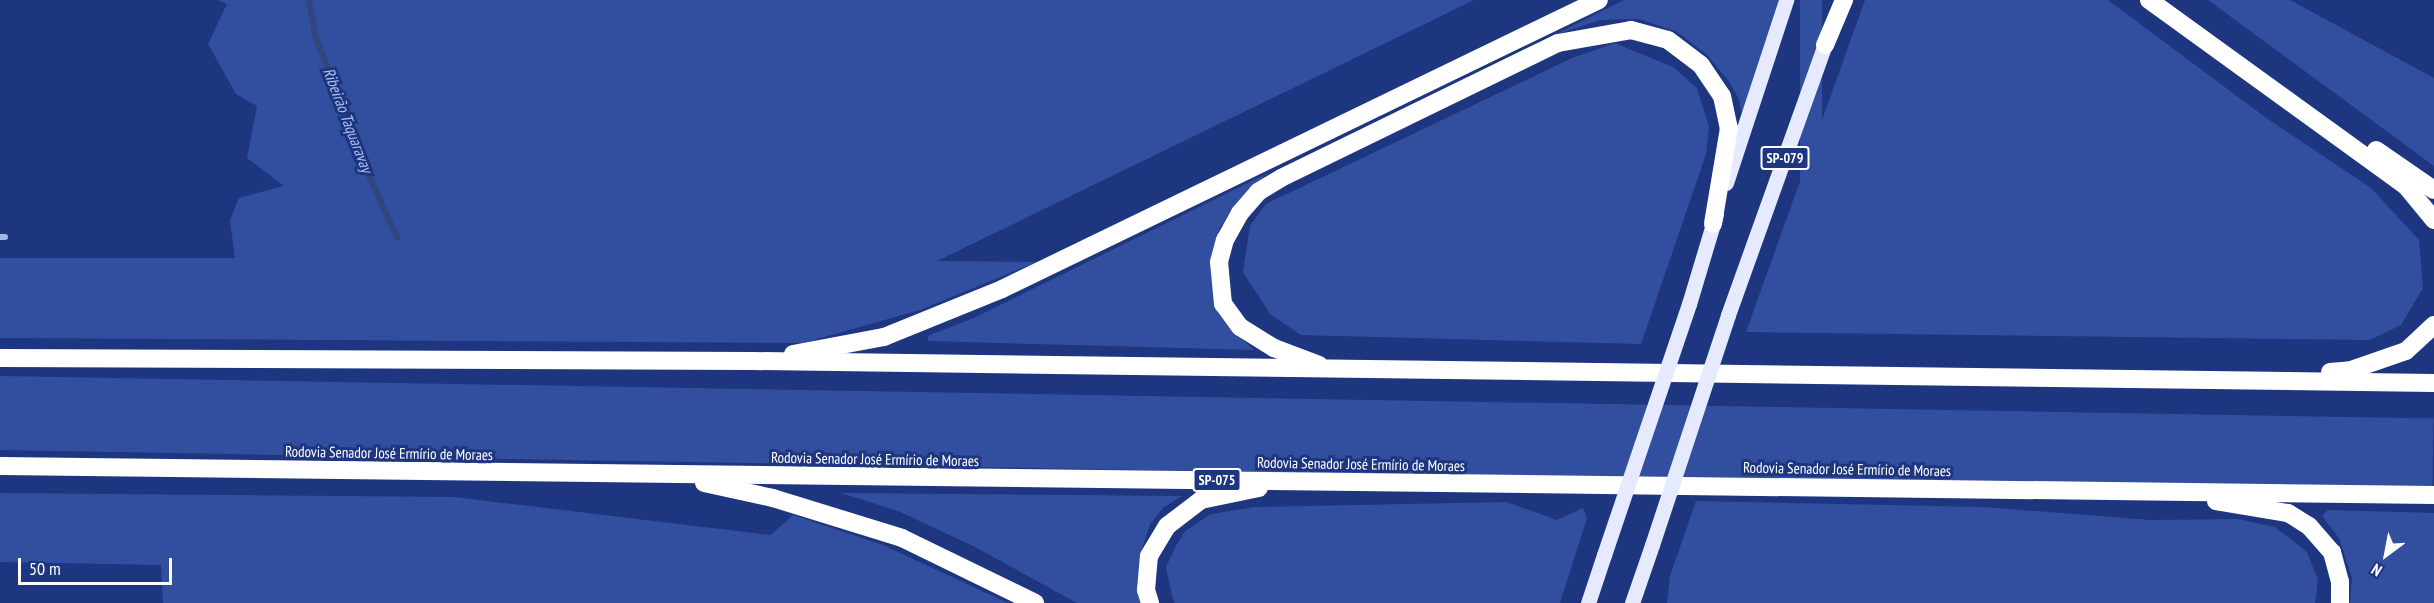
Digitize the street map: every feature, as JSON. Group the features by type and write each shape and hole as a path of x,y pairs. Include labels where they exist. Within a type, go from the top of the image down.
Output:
{"highway":[{"path":"753,361 884,337 1002,289 1599,0"},
{"path":"1825,45 1844,0"},
{"path":"2149,0 2406,186 2434,220"},
{"path":"2169,0 2434,190"},
{"path":"1332,370 1274,348 1240,327 1223,304 1220,262 1225,240 1240,213 1258,192 1281,178 1558,43 1631,30 1668,40 1701,65 1722,96 1729,128 1713,224"},
{"path":"2235,379 2351,370 2406,351 2434,325"},
{"path":"0,358 753,361 2434,383"},
{"name":"Rodovia Senador José Ermírio de Moraes","path":"0,466 2434,495"},
{"path":"664,475 846,518 956,562 1035,603"},
{"path":"1150,603 1146,590 1149,556 1167,526 1201,500 1290,481"},
{"path":"2134,490 2288,513 2309,526 2332,552 2340,582 2340,603"}],"main road":[{"name":"SP-079","path":"1587,603 1689,304 1786,0"},
{"name":"SP-079","path":"1632,603 1728,315 1839,0"}],"shaded area":[{"path":"218,0 1474,0 937,261 1037,262 920,310 803,343 0,338 0,258 235,258 230,220 239,198 284,186 247,158 257,106 236,94 208,44 227,4"},
{"path":"1624,0 1779,0 1743,121 1739,99 1728,80 1706,54 1677,32 1639,19 1600,20 1552,36"},
{"path":"1800,0 1822,0 1822,300 1800,300"},
{"path":"1865,0 2108,0 2265,117 2371,188 2419,240 2423,288 2401,325 2370,340 1746,332"},
{"path":"2208,0 2290,0 2434,78 2434,166"},
{"path":"1615,43 1673,67 1697,88 1709,127 1706,154 1641,344 1301,335 1270,314 1243,272 1250,226 1266,204 1572,58"},
{"path":"1268,173 1234,206 1219,229 1211,274 1216,301 1231,329 1254,350 928,341 928,336 976,317"},
{"path":"0,376 2434,418 2432,492 0,450"},
{"path":"0,493 454,497 771,535 793,515 883,545 1008,603 163,603 161,565 0,562"},
{"path":"841,493 1182,496 1164,507 1150,524 1141,552 1142,603 1077,603 975,547 898,511"},
{"path":"1696,501 1984,507 2151,520 2238,519 2275,527 2307,552 2318,580 2315,603 1667,603 1670,576"},
{"path":"1506,502 1557,520 1583,508 1587,518 1560,603 1175,603 1172,596 1166,567 1185,531 1211,514 1255,507"},
{"path":"2328,510 2434,513 2434,603 2350,603 2352,578 2339,538 2322,516"}],"waterway":[{"name":"Ribeirão Taquaravay","path":"309,0 315,35 365,167 397,237"}]}
